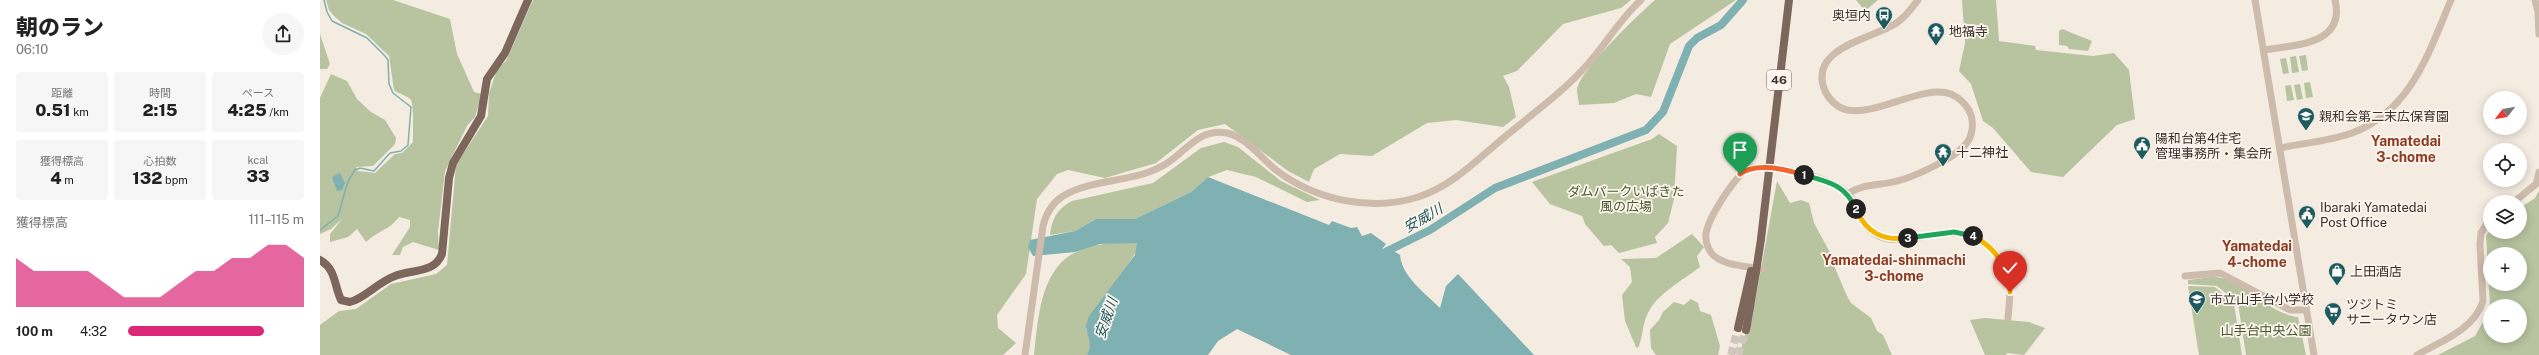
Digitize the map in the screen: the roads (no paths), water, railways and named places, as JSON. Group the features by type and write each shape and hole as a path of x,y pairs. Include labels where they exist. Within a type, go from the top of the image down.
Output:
{"main road":[{"path":"320,260 330,267 333,272 341,300 350,302 389,278 431,268 440,260 442,254 449,178 453,163 481,116 487,79 505,53 528,0"},
{"name":"46","path":"1742,329 1756,271 1758,238 1769,165 1789,0"}],"street":[{"path":"1025,355 1043,226 1051,207 1067,194 1159,167 1177,155 1190,143 1206,134 1224,133 1234,136 1248,145 1268,163 1296,183 1322,195 1353,202 1393,203 1420,197 1451,181 1563,89 1588,64 1627,14 1641,0"},
{"path":"1848,194 1865,185 1893,182 1913,175 1961,149 1969,138 1972,124 1969,110 1960,99 1949,94 1935,92 1854,110 1835,104 1824,88 1824,68 1830,57 1851,44 1895,24 1907,14 1918,0"},
{"path":"2255,0 2314,355"},
{"path":"2264,50 2312,42 2323,37 2334,25 2336,17 2335,0"},
{"path":"2280,148 2353,132 2378,120 2399,102 2420,71 2451,0"},
{"path":"2535,0 2538,12 2539,34"},
{"path":"1756,271 1718,259 1709,249 1706,234 1711,221 1735,179 1745,170 1769,165 1828,182 1848,194 1866,227 1882,237 1899,239 1954,232 1971,236 1988,246 2000,258 2007,273 2010,292 2008,318"},
{"path":"2523,195 2536,184 2539,172"},
{"path":"2417,355 2467,326 2480,311 2483,301 2481,233 2483,230"},
{"path":"2185,276 2220,273 2290,310 2306,310"}],"water":[{"path":"340,173 345,183 342,190 337,191 332,177"},
{"path":"1208,177 1329,225 1332,221 1351,228 1357,227 1362,236 1371,233 1386,244 1382,249 1389,254 1392,250 1400,255 1405,270 1415,284 1440,308 1446,286 1458,274 1534,355 1291,355 1237,329 1218,341 1208,355 1087,355 1090,347 1086,326 1089,316 1135,255 1137,243 1100,244 1075,252 1033,256 1028,247 1030,240 1075,231 1096,219 1135,219 1191,192"}],"waterway":[{"path":"320,230 338,216 348,181 355,170 360,168 374,171 390,153 401,151 408,145 411,107 393,93 389,84 388,60 385,56 367,38 332,21 327,12 324,0"},
{"name":"安威川","path":"1377,256 1430,230 1495,188 1646,130 1663,112 1689,46 1697,38 1721,25 1743,0"}],"tunnel":[{"path":"1731,355 1738,328"},
{"path":"1738,355 1746,330"}],"place":[{"name":"奥垣内","path":"1884,30"},
{"name":"地福寺","path":"1936,46"},
{"name":"親和会第二末広保育園","path":"2306,131"},
{"name":"陽和台第4住宅 管理事務所・集会所","path":"2142,160"},
{"name":"十二神社","path":"1943,167"},
{"name":"Ibaraki Yamatedai Post Office","path":"2307,229"},
{"name":"上田酒店","path":"2337,286"},
{"name":"市立山手台小学校","path":"2197,314"},
{"name":"ツジトミ サニータウン店","path":"2333,326"}],"district":[{"name":"Yamatedai 3-chome","path":"2406,150"},
{"name":"Yamatedai 4-chome","path":"2257,254"},
{"name":"Yamatedai-shinmachi 3-chome","path":"1894,268"}],"park label":[{"name":"ダムパークいばきた 風の広場","path":"1626,198"},
{"name":"山手台中央公園","path":"2266,330"}]}
